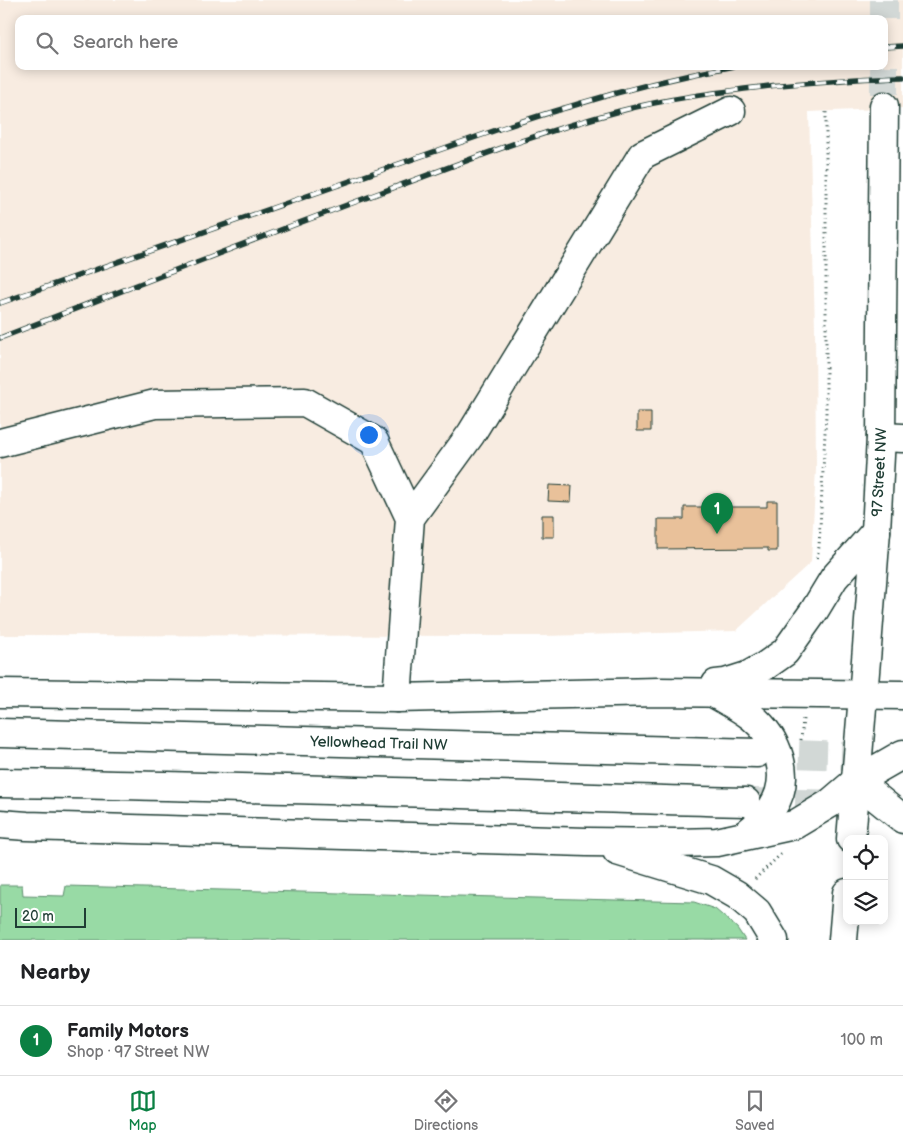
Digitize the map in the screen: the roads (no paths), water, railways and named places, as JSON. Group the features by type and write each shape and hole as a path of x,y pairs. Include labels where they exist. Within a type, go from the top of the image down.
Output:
{"main road":[{"name":"97 Street NW","path":"851,835 876,531 892,438 884,106"},
{"path":"410,518 471,434 642,155 731,110"},
{"path":"0,443 156,404 305,402 374,441 410,518 397,698"},
{"path":"658,692 725,683 747,676 766,666 785,652 834,578 876,531"},
{"path":"0,693 397,698 658,692 903,695"},
{"path":"712,692 750,716 767,732 777,750 782,771 781,788 773,807 761,822 745,835"},
{"name":"Yellowhead Trail NW","path":"0,733 757,754"},
{"path":"0,824 587,842 717,842 794,825 829,804 856,781 903,754"},
{"path":"856,781 903,819"},
{"path":"0,784 128,785 746,802"},
{"path":"587,842 711,880 737,895 757,912 774,940"},
{"path":"843,940 844,925"}],"tunnel":[{"path":"884,0 884,15"},
{"path":"884,70 884,106"},
{"path":"757,753 882,757"},
{"path":"753,802 842,804"}],"railway":[{"path":"888,47 903,46"},
{"path":"0,303 538,116 634,88 716,70"},
{"path":"0,338 500,148 590,119 657,102 713,93 803,83 903,77"}],"place":[{"name":"Family Motors","path":"717,534"}]}
